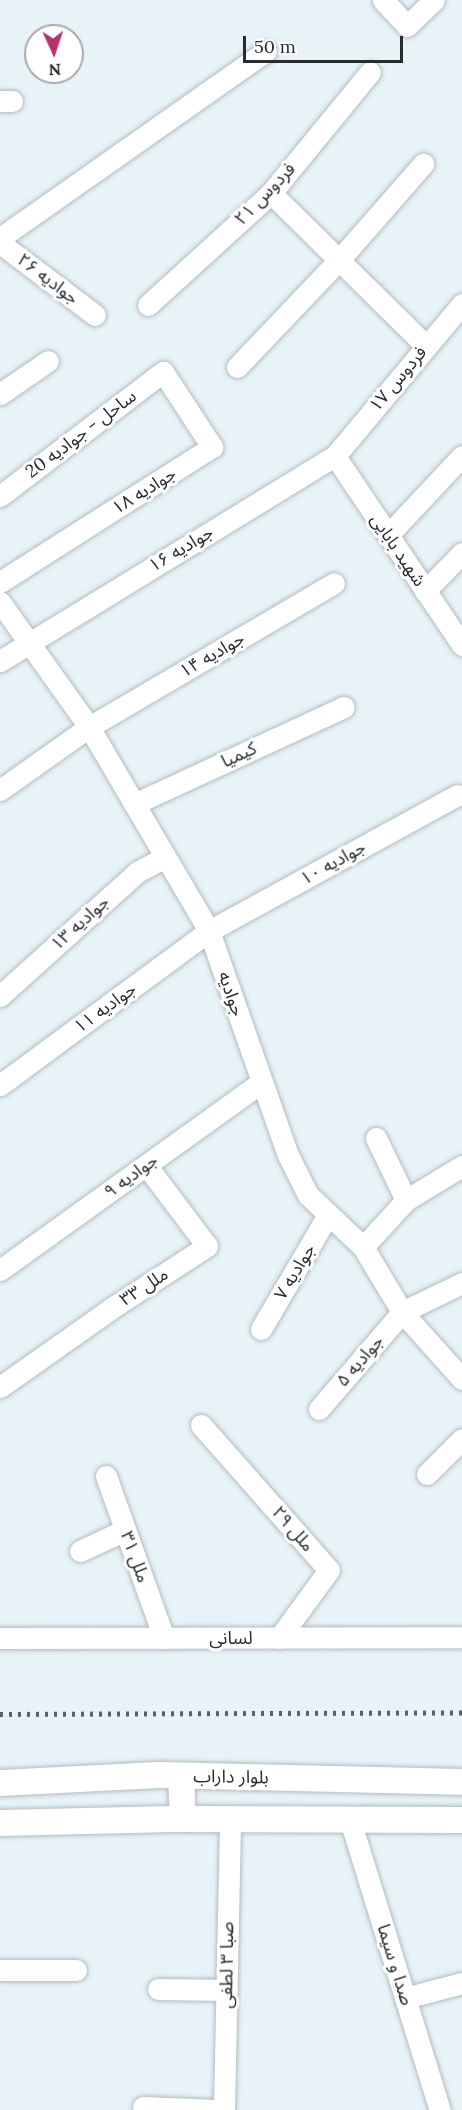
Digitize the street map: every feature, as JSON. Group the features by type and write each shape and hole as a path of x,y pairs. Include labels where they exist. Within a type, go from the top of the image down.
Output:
{"main road":[{"name":"بلوار داراب","path":"0,1783 181,1776 462,1782"},
{"path":"181,1776 183,1819"},
{"path":"286,1819 288,1778"},
{"path":"0,1823 183,1819 462,1821"}],"street":[{"path":"383,0 407,26 434,0"},
{"path":"0,238 266,51"},
{"name":"فردوس ۲۱","path":"148,304 271,193 370,72"},
{"path":"237,367 339,260 423,164"},
{"path":"271,193 426,346"},
{"name":"جوادیه ۲۶","path":"0,243 95,315"},
{"name":"فردوس ۱۷","path":"335,456 462,304"},
{"path":"0,394 48,361"},
{"name":"ساحل - جوادیه 20","path":"0,496 163,372"},
{"name":"جوادیه ۱۸","path":"0,582 212,447 163,372"},
{"name":"شهید بابایی","path":"335,456 462,645"},
{"name":"جوادیه ۱۶","path":"0,661 335,456"},
{"path":"388,535 462,456"},
{"path":"425,591 462,553"},
{"name":"جوادیه ۱۴","path":"0,790 89,727 334,583"},
{"name":"جوادیه","path":"0,602 89,727 209,931 288,1155 308,1195 363,1247 402,1312 462,1379"},
{"name":"کیمیا","path":"134,804 344,707"},
{"name":"جوادیه ۱۰","path":"209,931 457,795"},
{"name":"جوادیه ۱۳","path":"0,996 137,872 165,857"},
{"name":"جوادیه ۱۱","path":"0,1085 209,931"},
{"name":"جوادیه ۹","path":"0,1270 262,1082"},
{"path":"376,1138 406,1200"},
{"name":"ملل ۳۳","path":"0,1388 115,1306 207,1246 146,1166"},
{"path":"363,1247 406,1200 462,1166"},
{"name":"جوادیه ۷","path":"261,1329 328,1215"},
{"path":"402,1312 462,1283"},
{"name":"۵ جوادیه","path":"319,1409 402,1312"},
{"name":"ملل ۲۹","path":"201,1425 329,1570 279,1638"},
{"path":"427,1474 462,1439"},
{"name":"ملل ۳۱","path":"106,1476 164,1638"},
{"path":"80,1551 125,1530"},
{"name":"لسانی","path":"0,1638 462,1637"},
{"name":"صبا ۳ لطفی","path":"224,2110 230,1819"},
{"name":"صدا و سیما","path":"350,1820 440,2110"},
{"path":"0,1970 76,1970"},
{"path":"405,1998 462,1983"},
{"path":"158,1989 227,1990"},
{"path":"143,2107 217,2110"}],"railway":[{"path":"0,1714 462,1712"}]}
